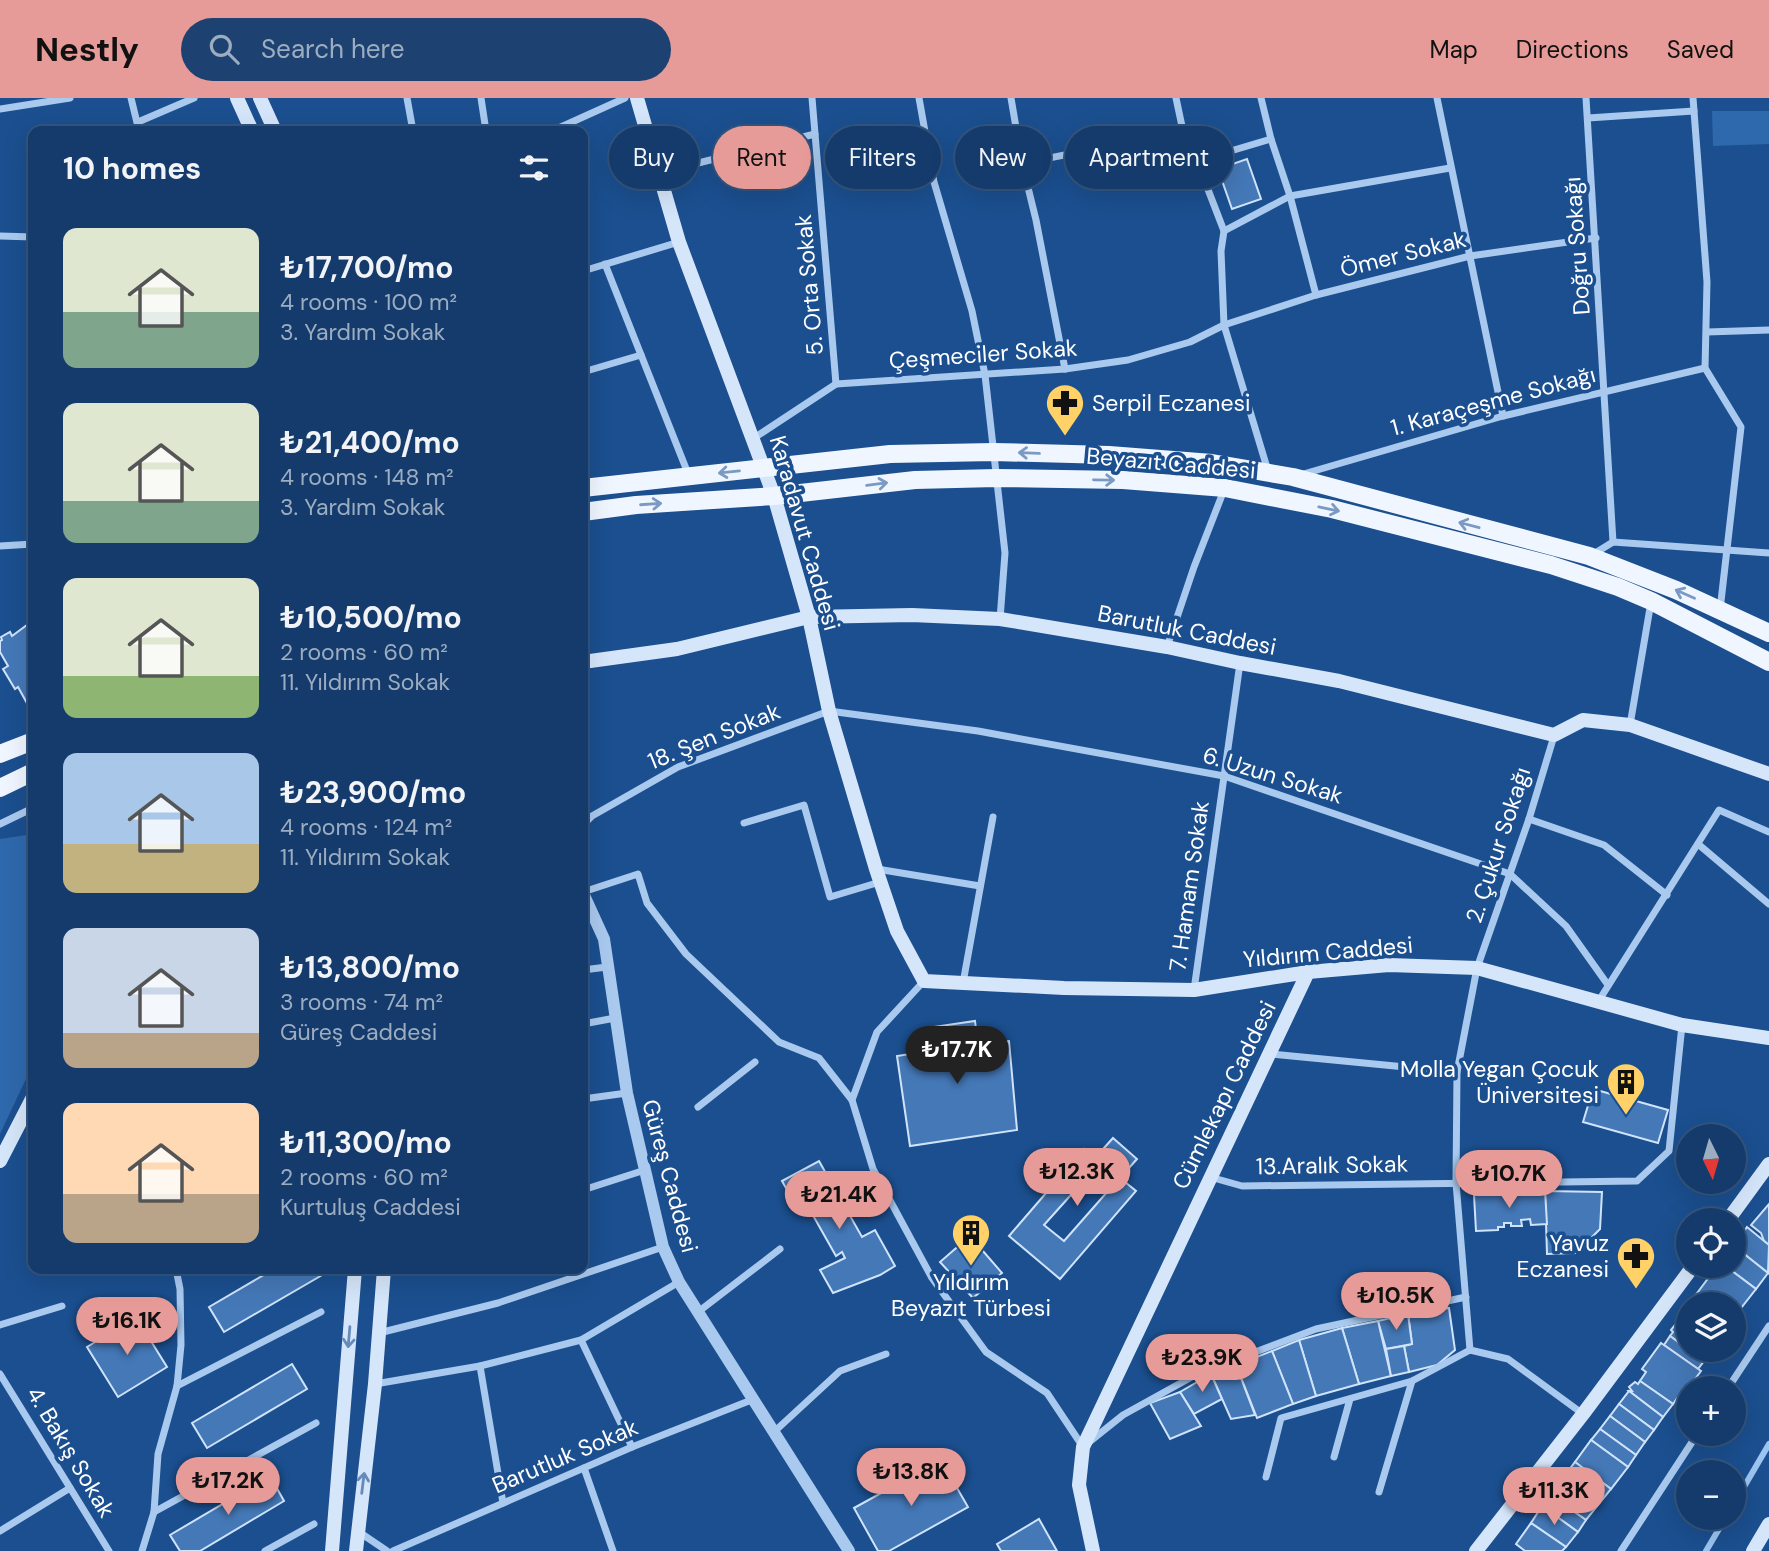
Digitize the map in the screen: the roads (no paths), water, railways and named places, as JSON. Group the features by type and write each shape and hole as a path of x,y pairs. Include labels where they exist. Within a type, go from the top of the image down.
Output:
{"main road":[{"path":"237,98 250,126"},
{"path":"260,98 273,126"},
{"name":"Karadavut Caddesi","path":"638,98 645,126"},
{"name":"Karadavut Caddesi","path":"662,189 679,242 774,496 809,617 829,711 878,875 897,932 924,981"},
{"name":"Beyazıt Caddesi","path":"588,487 890,454 994,452 1109,455 1212,463 1293,477 1589,556 1676,590 1769,633"},
{"name":"Beyazıt Caddesi","path":"588,511 636,505 774,496 915,480 1123,480 1225,488 1332,509 1482,546 1573,573 1651,601 1769,662"},
{"name":"Barutluk Caddesi","path":"588,661 677,649 809,617 912,615 1000,619 1167,647 1339,681 1554,735"},
{"path":"1554,735 1583,720 1630,725 1769,774"},
{"path":"0,754 28,743"},
{"path":"0,788 28,774"},
{"name":"Yıldırım Caddesi","path":"924,981 1064,988 1194,990 1308,972 1389,965 1478,968 1682,1025 1769,1038"},
{"name":"Cümlekapı Caddesi","path":"1093,1551 1079,1485 1083,1447 1308,972"},
{"path":"0,1161 28,1107"},
{"path":"1737,1208 1769,1164"},
{"path":"332,1551 355,1274"},
{"path":"356,1551 375,1384 384,1274"},
{"path":"1476,1551 1684,1278"},
{"path":"1753,1551 1769,1524"}],"street":[{"path":"0,109 70,98"},
{"path":"131,98 138,126"},
{"path":"138,122 194,98"},
{"path":"407,98 412,126"},
{"path":"481,98 485,126"},
{"path":"563,126 625,98"},
{"name":"5. Orta Sokak","path":"812,98 836,384"},
{"path":"919,98 934,182 972,311 985,375 1004,553 1000,619"},
{"path":"1011,98 1015,126"},
{"path":"1176,98 1183,126"},
{"path":"1261,98 1316,295"},
{"path":"1437,98 1503,416"},
{"name":"Doğru Sokağı","path":"1586,98 1613,542"},
{"path":"1693,98 1707,282 1706,368 1741,428 1720,611"},
{"path":"1588,118 1694,111"},
{"path":"699,163 815,134"},
{"path":"1233,150 1271,139"},
{"path":"1223,230 1290,196 1450,168"},
{"path":"1028,189 1065,369"},
{"path":"1208,189 1223,230 1221,251 1224,325 1268,472"},
{"path":"0,236 28,237"},
{"name":"Ömer Sokak","path":"1224,325 1316,295 1470,256 1596,238"},
{"path":"588,269 679,242"},
{"path":"606,264 690,476"},
{"name":"Çeşmeciler Sokak","path":"754,438 836,384 1065,369 1128,360 1190,342 1224,325"},
{"path":"1707,332 1769,330"},
{"path":"588,371 641,355"},
{"name":"1. Karaçeşme Sokağı","path":"1293,477 1503,416 1706,368"},
{"path":"1167,647 1225,488"},
{"path":"1589,556 1613,542 1769,553"},
{"path":"0,546 28,544"},
{"path":"1630,725 1651,601"},
{"name":"7. Hamam Sokak","path":"1194,990 1240,663"},
{"name":"6. Uzun Sokak","path":"829,711 978,731 1224,776 1510,874 1566,926 1608,985"},
{"name":"18. Şen Sokak","path":"588,820 678,767 829,711"},
{"name":"2. Çukur Sokağı","path":"1470,1350 1456,1183 1457,1072 1478,968 1529,819 1554,735"},
{"path":"744,823 804,805 830,897 878,875 980,886"},
{"path":"0,824 28,810"},
{"path":"1598,1002 1719,810 1769,832"},
{"path":"963,982 993,817"},
{"path":"1529,819 1604,845 1667,895"},
{"path":"1698,844 1769,904"},
{"path":"588,890 638,874 647,903 687,954 779,1042 819,1058 852,1100 873,1169 932,1278 986,1352 1047,1393 1083,1447 1123,1415 1197,1374 1316,1329 1466,1297"},
{"name":"Güreş Caddesi","path":"588,903 604,939 627,1093 663,1247 679,1282 849,1551"},
{"path":"588,969 607,967"},
{"path":"852,1100 877,1032 924,981"},
{"path":"588,1023 615,1018"},
{"name":"13.Aralık Sokak","path":"1210,1177 1242,1186 1637,1181 1669,1151 1682,1025"},
{"path":"1270,1054 1457,1072"},
{"path":"698,1107 755,1062"},
{"path":"588,1098 627,1093"},
{"path":"588,1188 645,1170"},
{"path":"588,1272 663,1247"},
{"path":"698,1312 780,1249"},
{"path":"142,1551 154,1511 158,1454 177,1386 181,1345 180,1289 177,1274"},
{"path":"378,1333 498,1303 583,1274"},
{"path":"375,1384 480,1366 581,1340 679,1282"},
{"path":"0,1325 62,1306"},
{"path":"177,1386 321,1312"},
{"path":"1736,1376 1769,1326"},
{"path":"581,1340 632,1447"},
{"path":"1265,1477 1281,1418 1412,1381 1470,1350 1508,1359 1583,1414"},
{"path":"775,1431 840,1371 886,1354"},
{"path":"480,1366 503,1503"},
{"name":"4. Bakış Sokak","path":"0,1374 109,1551"},
{"path":"1379,1492 1412,1381"},
{"name":"Barutluk Sokak","path":"393,1551 632,1447 754,1399"},
{"path":"1334,1457 1350,1399"},
{"path":"154,1511 316,1423"},
{"path":"1620,1551 1689,1446"},
{"path":"584,1468 613,1551"},
{"path":"0,1531 70,1488"},
{"path":"265,1551 314,1524"},
{"path":"358,1531 387,1551"}],"waterway":[{"path":"1746,1483 1769,1444"},
{"path":"1706,1551 1718,1530"}],"place":[{"name":"Serpil Eczanesi","path":"1065,437"},
{"name":"Molla Yegan Çocuk Üniversitesi","path":"1626,1116"},
{"name":"Yıldırım Beyazıt Türbesi","path":"971,1267"},
{"name":"Yavuz Eczanesi","path":"1636,1290"}]}
